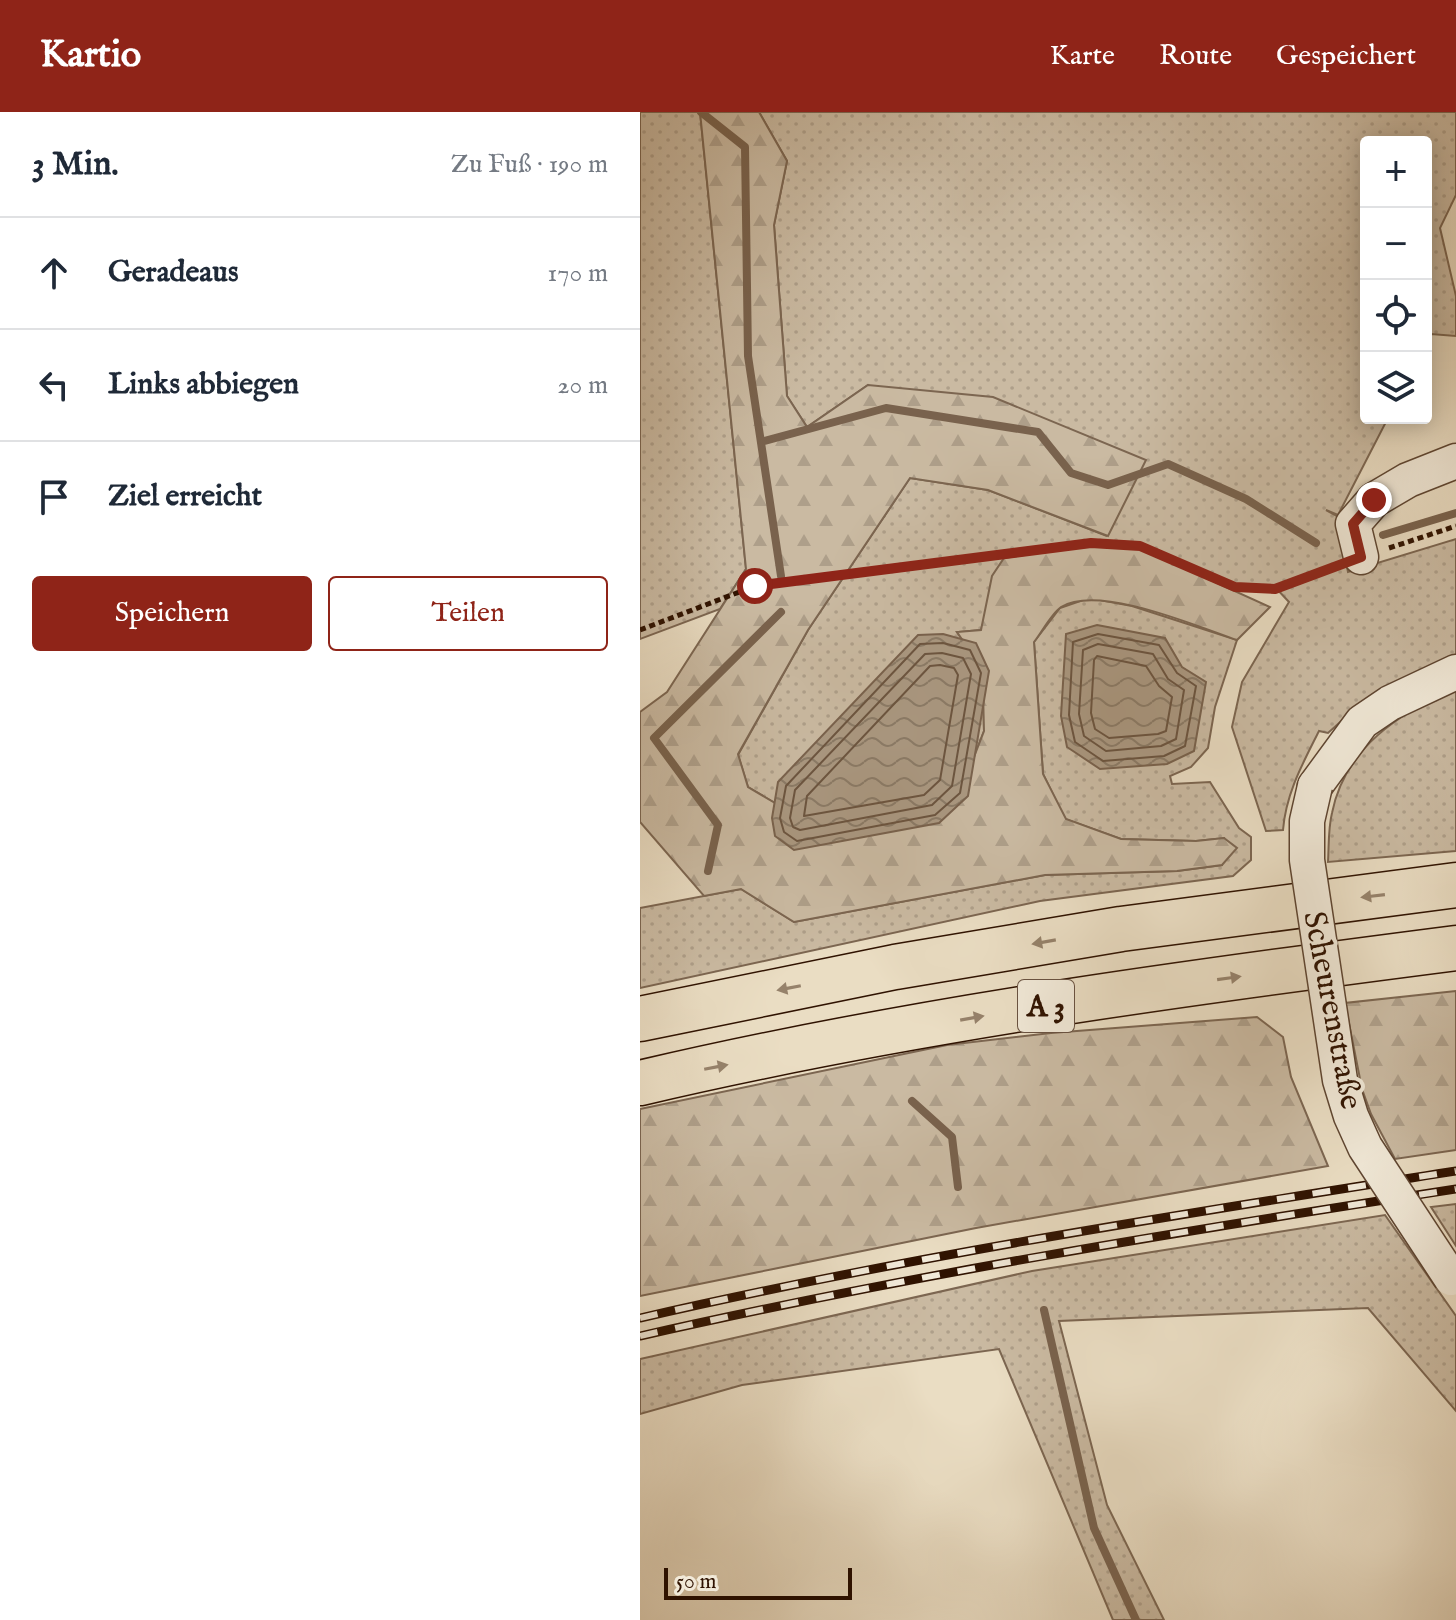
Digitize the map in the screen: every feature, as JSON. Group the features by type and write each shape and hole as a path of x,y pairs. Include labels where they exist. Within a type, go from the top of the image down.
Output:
{"highway":[{"name":"A 3","path":"640,1019 895,967 1106,931 1456,885"},
{"name":"A 3","path":"640,1083 907,1029 1114,994 1456,948"}],"street":[{"path":"1361,557 1353,524 1374,500 1408,480 1456,461"},
{"name":"Scheurenstraße","path":"1454,1282 1365,1147 1351,1116 1340,1080 1307,860 1307,821 1315,786 1362,722 1390,703 1456,672"}],"path":[{"path":"640,630 755,586 1091,543 1140,546 1235,587 1275,589 1456,526"}],"green space":[{"path":"640,112 700,112 746,569 720,609 640,639"},
{"path":"700,112 759,112 787,161 774,225 787,396 807,427 868,385 993,397 1146,460 1108,536 988,490 910,478 808,630 738,754 748,787 775,803 967,775 984,731 983,691 976,660 957,632 981,630 992,576 1004,558 1092,545 1140,548 1270,607 1237,640 1173,617 1123,604 1078,601 1061,607 1034,642 1043,774 1066,819 1121,839 1196,841 1224,838 1237,848 1222,865 1177,871 1045,875 794,922 741,889 704,896 640,822 640,712 667,692 746,569"},
{"path":"759,112 1456,112 1456,195 1440,228 1456,296 1456,336 1432,334 1432,136 1360,136 1360,424 1385,424 1338,515 1326,510 1337,516 1348,572 1456,539 1456,655 1385,689 1358,706 1328,733 1319,731 1291,791 1283,830 1266,831 1232,727 1242,682 1289,602 1275,587 1235,585 1140,545 1091,542 1004,558 981,630 957,632 976,660 983,691 984,731 967,775 775,803 748,787 738,755 808,630 910,478 988,490 1107,536 868,385 807,427 787,396 774,225 787,161"},
{"path":"1089,598 1132,606 1237,640 1215,707 1208,748 1191,767 1170,776 1172,784 1210,782 1239,828 1251,837 1251,860 1233,876 1040,901 640,988 640,908 741,889 794,922 1045,875 1177,871 1222,865 1224,838 1196,841 1121,839 1065,819 1043,774 1034,642 1060,608"},
{"path":"1456,687 1456,851 1328,862 1329,831 1339,790 1362,751 1395,721"},
{"path":"1456,991 1456,1150 1395,1159 1371,1114 1362,1089 1345,1003"},
{"path":"1257,1017 1283,1037 1291,1077 1328,1166 976,1228 640,1296 640,1109 947,1045 1051,1033"},
{"path":"1456,1204 1456,1246 1431,1207"},
{"path":"1385,1215 1456,1316 1456,1411 1368,1308 1059,1321 1107,1505 1164,1620 1113,1620 999,1349 742,1385 640,1414 640,1359 1032,1271"}],"water":[{"path":"1097,625 1165,638 1182,667 1206,682 1194,751 1167,764 1100,769 1067,747 1061,716 1066,634"},
{"path":"943,634 976,643 989,671 968,796 939,823 794,850 775,836 772,818 778,782 918,635"}],"waterway":[{"path":"701,112 745,147 748,356 781,576"},
{"path":"761,442 886,408 1038,432 1071,473 1108,485 1168,464 1246,499 1316,543"},
{"path":"1383,535 1456,513"},
{"path":"708,871 718,825 654,738 781,612"},
{"path":"912,1101 952,1137 958,1187"},
{"path":"1044,1310 1094,1528 1136,1620"}],"railway":[{"path":"640,1318 944,1256 1456,1171"},
{"path":"640,1336 944,1274 1456,1189"}],"route":[{"path":"755,586 1091,543 1140,546 1235,587 1275,589 1361,557 1353,524 1374,500"}]}
